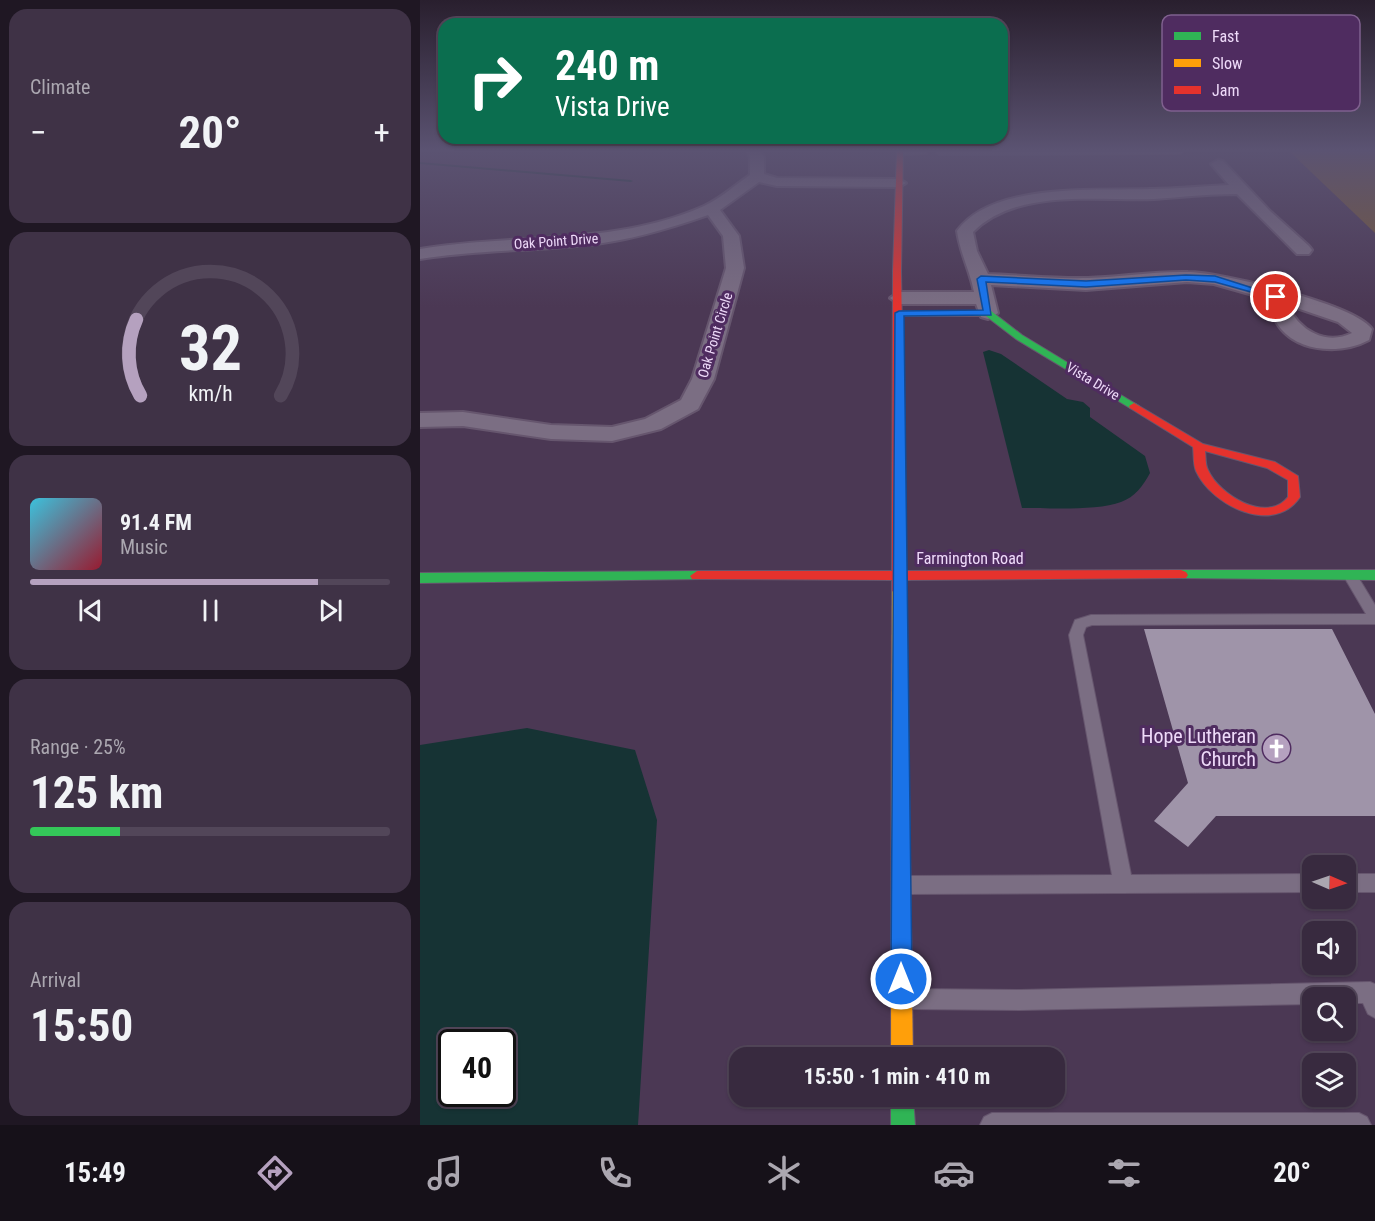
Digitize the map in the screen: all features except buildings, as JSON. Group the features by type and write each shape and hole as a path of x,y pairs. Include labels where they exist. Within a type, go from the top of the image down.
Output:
{"street":[{"name":"Oak Point Drive","path":"420,254 455,248 587,240 656,228 711,209 721,202"},
{"path":"899,202 902,1047"},
{"name":"Vista Drive","path":"1024,202 980,216 965,231 968,251 985,296 1018,337 1199,446 1283,470 1294,479 1296,498 1291,505 1278,512 1252,510 1231,502 1210,486 1197,462 1199,446"},
{"name":"Vista Drive","path":"1197,202 1218,207"},
{"path":"1253,202 1303,250"},
{"name":"Oak Point Circle","path":"420,420 463,419 551,432 612,434 653,424 690,404 703,379 735,268 731,236 711,209"},
{"path":"1241,210 1264,214"},
{"path":"899,305 1086,284 1206,278 1276,297"},
{"name":"Farmington Road","path":"420,578 899,574 1375,575"},
{"path":"903,1107 903,1125"}],"lane":[{"path":"1123,884 1076,635 1080,624 1092,620 1375,618 1350,575"},
{"path":"1356,883 1375,883"},
{"path":"901,885 1302,884"},
{"path":"902,999 1032,999 1370,992 1375,1006"},
{"path":"992,1125 1359,1125"}],"shaded area":[{"path":"1343,202 1375,202 1375,233"},
{"path":"989,350 1001,354 1067,399 1083,402 1090,408 1090,417 1145,456 1150,473 1138,490 1121,502 1099,507 1022,508 983,352"},
{"path":"527,728 635,750 657,820 638,1125 420,1125 420,745"}],"traffic: fast":[{"path":"899,313 988,313 1019,337 1134,406"},
{"path":"1181,575 1375,575"},
{"path":"420,578 697,576"},
{"path":"902,1107 903,1125"}],"traffic: slow":[{"path":"899,591 902,1047"}],"traffic: jam":[{"path":"899,202 899,591"},
{"path":"1134,406 1199,446 1271,465 1294,479 1294,497 1286,506 1274,511 1250,509 1237,504 1215,489 1207,479 1201,467 1199,446"},
{"path":"697,576 1181,575"}],"place":[{"name":"Hope Lutheran Church","path":"1277,748"}],"route":[{"path":"901,979 899,313 988,313 981,279 1086,284 1186,278 1215,279 1276,297"}]}
